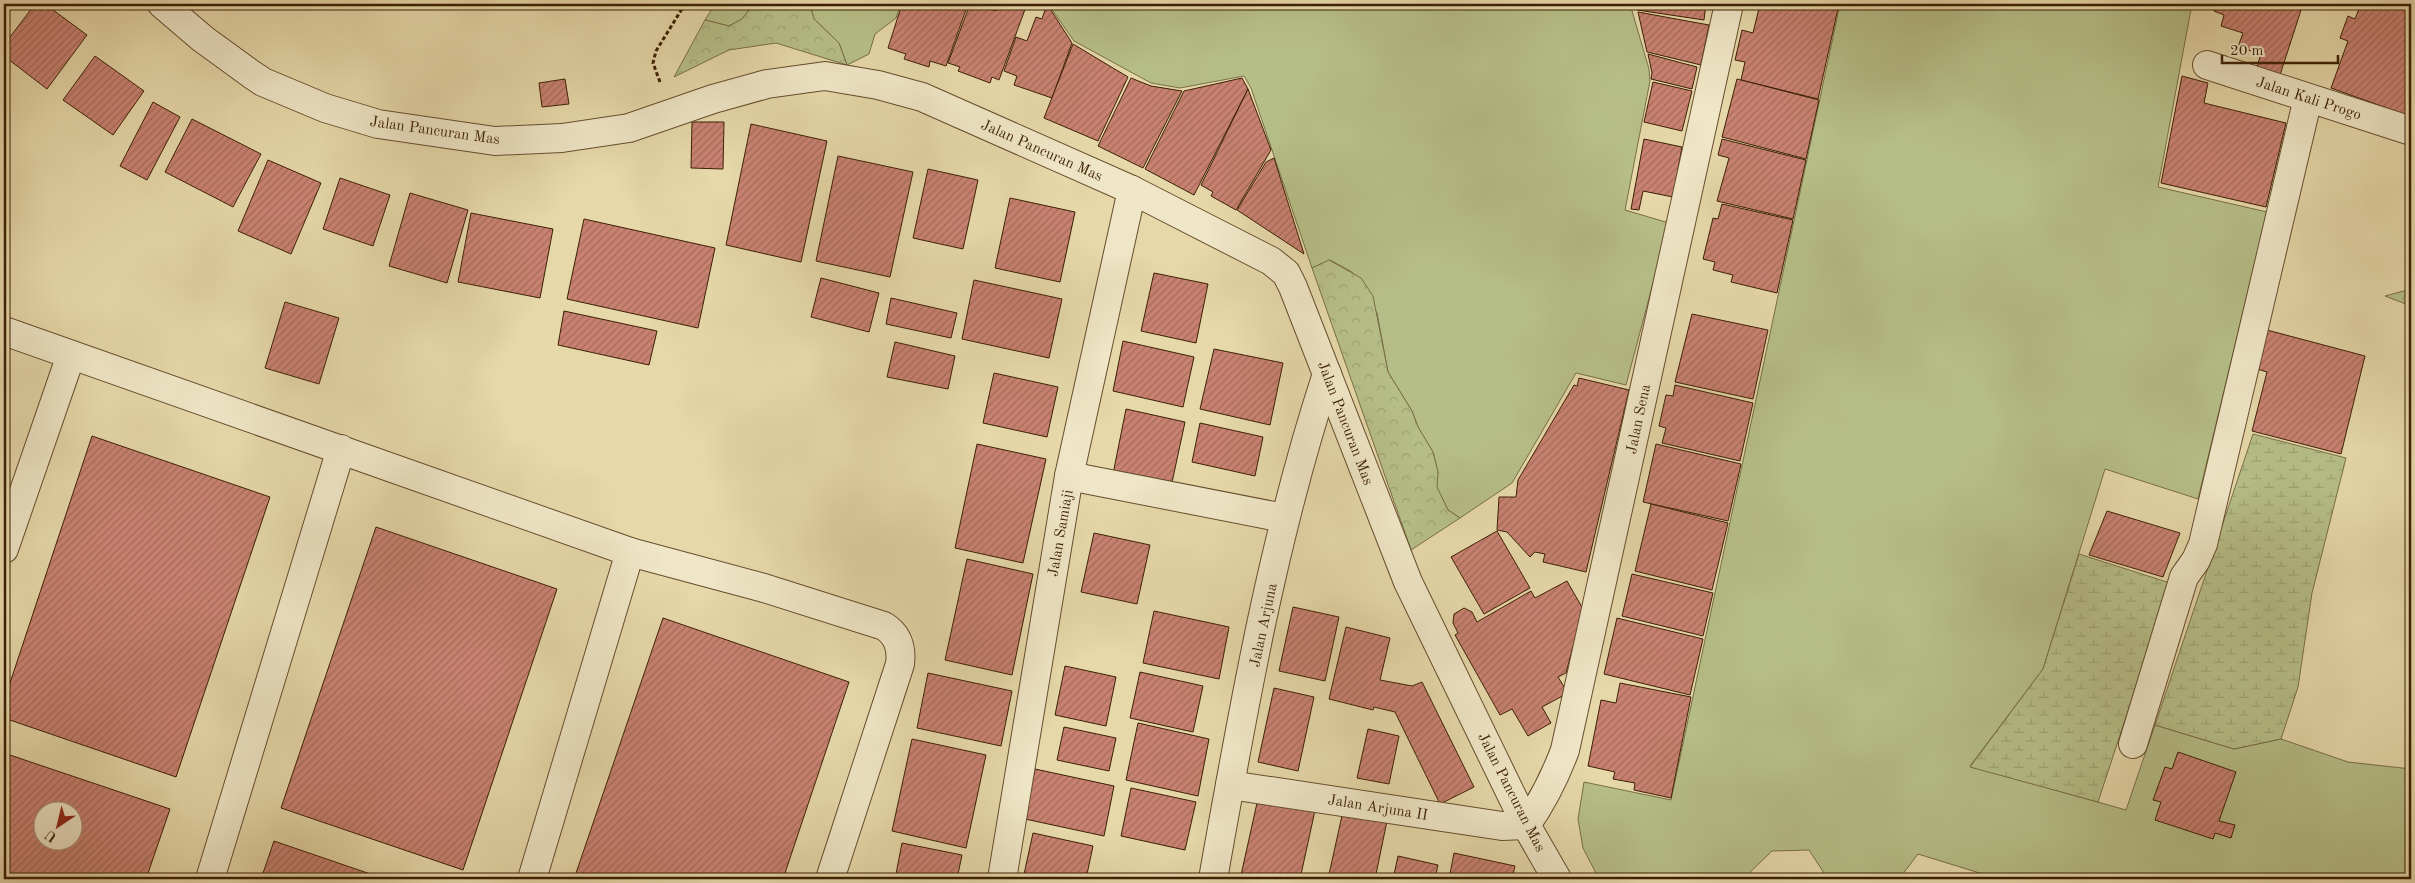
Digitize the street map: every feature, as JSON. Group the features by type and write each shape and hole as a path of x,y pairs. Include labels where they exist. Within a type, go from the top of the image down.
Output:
{"street":[{"name":"Jalan Pancuran Mas","path":"162,4 203,39 263,82 325,108 378,124 495,141 562,138 629,128 768,84 825,76 851,80 922,98 1132,190 1271,261 1286,273 1408,582 1526,826 1558,879"},
{"name":"Jalan Sena","path":"1526,826 1552,785 1565,750 1728,4"},
{"name":"Jalan Kali Progo","path":"2207,65 2411,131"},
{"path":"2133,744 2184,577 2196,560 2205,538 2308,98"},
{"name":"Jalan Samiaji","path":"1002,879 1069,476 1132,190"},
{"path":"4,332 630,552 764,588 877,623 890,630 901,650 897,678 830,879"},
{"path":"4,549 71,355"},
{"name":"Jalan Arjuna","path":"1213,879 1284,518 1327,374"},
{"path":"210,879 341,449"},
{"path":"1069,476 1284,518"},
{"path":"532,879 630,552"},
{"name":"Jalan Arjuna II","path":"1230,785 1490,824 1526,826"}],"path":[{"path":"672,113 653,63 656,51 685,4"}],"green space":[{"path":"715,4 754,4 742,19 729,26 705,20"},
{"path":"754,4 810,4 814,19 839,43 847,65 776,43 729,50 674,77 705,20 729,26 742,19"},
{"path":"810,4 901,4 896,18 875,34 869,54 847,65 839,43 814,19"},
{"path":"1048,4 1630,4 1649,69 1650,81 1625,210 1669,223 1626,385 1576,373 1512,483 1460,518 1448,510 1436,486 1438,472 1433,452 1418,427 1412,411 1388,372 1377,313 1352,272 1330,260 1312,268 1251,88 1244,76 1180,88 1151,83 1074,41"},
{"path":"1840,4 2192,4 2158,187 2267,212 2198,499 2105,469 2043,669 1970,766 2126,810 2155,725 2234,749 2281,739 2348,762 2411,769 2411,879 1999,879 1918,854 1899,879 1828,879 1809,850 1772,851 1743,879 1599,879 1583,848 1578,819 1584,782 1671,800"},
{"path":"1329,260 1361,278 1373,296 1388,372 1412,411 1418,427 1433,452 1438,472 1437,487 1448,510 1460,518 1411,550 1312,268"},
{"path":"2411,289 2411,306 2385,296"},
{"path":"2253,434 2346,458 2312,593 2298,687 2281,739 2234,749 2155,725"},
{"path":"2079,554 2170,583 2098,802 1970,767 2043,669"}],"building":[{"path":"4,4 10,4 4,17"},
{"path":"35,4 45,4 87,35 47,89 4,56 4,45"},
{"path":"902,4 968,4 946,66 930,61 929,67 904,59 906,54 888,48"},
{"path":"970,4 977,4 996,11 999,4 1027,4 999,80 992,77 990,83 958,71 960,67 948,63"},
{"path":"1047,4 1072,43 1052,98 1014,85 1017,76 1004,71 1016,37 1027,41 1036,17 1042,19"},
{"path":"1635,4 1706,4 1704,20 1637,10"},
{"path":"1760,4 1839,4 1818,99 1741,80 1745,62 1735,60 1742,30 1753,33"},
{"path":"2216,4 2303,4 2279,78 2256,70 2261,54 2238,47 2243,33 2221,26 2224,15 2214,11"},
{"path":"2361,4 2411,4 2411,108 2409,116 2331,88 2348,41 2340,38 2348,16 2355,19"},
{"path":"1638,12 1709,25 1701,65 1647,52"},
{"path":"1073,44 1128,77 1098,141 1044,118"},
{"path":"1648,54 1697,67 1692,89 1651,79 1652,73"},
{"path":"95,56 144,91 113,135 63,100"},
{"path":"2182,76 2208,83 2204,103 2286,123 2266,207 2161,183"},
{"path":"1131,78 1151,86 1182,91 1143,168 1098,146"},
{"path":"1242,78 1248,89 1194,195 1145,169 1184,91"},
{"path":"565,79 569,104 542,107 539,83"},
{"path":"1737,79 1819,100 1806,159 1722,137"},
{"path":"1653,82 1692,91 1682,131 1644,122"},
{"path":"1248,89 1271,150 1236,210 1211,196 1213,192 1201,185"},
{"path":"153,102 180,117 147,180 120,166"},
{"path":"192,119 261,154 233,207 165,172"},
{"path":"692,122 724,122 723,169 691,168"},
{"path":"751,124 827,141 801,262 726,245"},
{"path":"1644,139 1682,147 1673,197 1643,191 1639,210 1631,209"},
{"path":"1722,139 1806,160 1793,219 1717,201 1729,158 1718,155"},
{"path":"838,156 913,172 890,277 816,261"},
{"path":"1274,158 1304,254 1237,210 1266,162"},
{"path":"268,160 321,183 291,254 238,231"},
{"path":"928,169 978,180 963,249 913,238"},
{"path":"340,178 390,195 373,246 323,229"},
{"path":"410,193 468,210 447,283 389,266"},
{"path":"1010,198 1075,212 1060,282 995,268"},
{"path":"1722,204 1793,220 1777,293 1731,282 1733,275 1713,270 1715,262 1703,259 1713,218 1718,219"},
{"path":"471,213 553,229 540,298 458,282"},
{"path":"584,219 715,248 698,328 567,299"},
{"path":"1154,273 1208,284 1196,343 1141,331"},
{"path":"821,278 879,293 869,332 811,317"},
{"path":"974,280 1062,299 1049,358 962,339"},
{"path":"891,298 957,313 951,338 886,324"},
{"path":"285,302 339,318 319,384 265,368"},
{"path":"564,311 657,331 649,365 558,345"},
{"path":"1692,314 1768,330 1753,399 1675,382"},
{"path":"2267,330 2365,356 2341,454 2252,431 2267,372 2257,369"},
{"path":"1123,341 1194,357 1183,407 1113,391"},
{"path":"895,342 955,356 948,389 887,377"},
{"path":"1214,349 1283,363 1270,425 1200,409"},
{"path":"994,373 1058,387 1047,437 983,423"},
{"path":"1579,378 1629,390 1586,572 1543,562 1545,554 1535,552 1530,557 1507,532 1497,530 1499,497 1516,497 1518,480 1574,385 1577,386"},
{"path":"1675,385 1753,403 1740,461 1662,443 1666,428 1659,426 1666,395 1673,396"},
{"path":"1126,409 1185,422 1171,487 1113,474"},
{"path":"1200,423 1263,437 1255,476 1192,462"},
{"path":"92,436 270,497 176,777 4,718 4,701"},
{"path":"977,444 1046,459 1023,563 955,548"},
{"path":"1656,444 1741,464 1728,521 1643,502"},
{"path":"1651,504 1728,523 1712,590 1635,571"},
{"path":"2107,511 2180,533 2163,577 2089,555"},
{"path":"376,527 557,589 463,870 281,808"},
{"path":"1497,531 1530,588 1484,614 1451,557"},
{"path":"1094,533 1150,545 1137,604 1081,592"},
{"path":"967,559 1033,574 1012,675 945,660"},
{"path":"1632,574 1713,593 1703,636 1622,616"},
{"path":"1567,581 1583,609 1566,673 1558,677 1568,693 1542,707 1551,723 1528,736 1512,709 1500,715 1455,635 1458,633 1453,623 1454,614 1464,608 1472,612 1477,622 1531,591 1535,598"},
{"path":"1293,607 1339,617 1325,681 1279,671"},
{"path":"1154,611 1229,627 1219,679 1143,663"},
{"path":"663,618 849,682 783,879 574,879"},
{"path":"1617,618 1703,639 1690,695 1604,674"},
{"path":"1346,627 1390,638 1380,680 1412,686 1422,682 1474,787 1440,804 1395,712 1374,707 1373,710 1329,699"},
{"path":"1065,666 1116,677 1106,726 1055,715"},
{"path":"1140,672 1203,686 1193,732 1130,718"},
{"path":"928,673 1012,691 1001,746 917,728"},
{"path":"1620,683 1691,697 1671,798 1634,790 1635,783 1613,779 1615,772 1588,766 1601,700 1616,703"},
{"path":"1274,688 1314,697 1298,771 1258,762"},
{"path":"1138,723 1209,739 1198,796 1126,780"},
{"path":"1064,727 1116,738 1109,771 1057,760"},
{"path":"1368,729 1399,736 1389,784 1357,778"},
{"path":"912,739 986,755 966,848 892,831"},
{"path":"2178,752 2236,772 2219,821 2235,825 2231,838 2215,833 2213,839 2155,820 2161,802 2153,800 2165,767 2172,769"},
{"path":"4,753 170,809 146,879 4,879"},
{"path":"1035,769 1114,786 1104,836 1025,819"},
{"path":"1131,788 1196,802 1185,850 1121,836"},
{"path":"1259,794 1316,806 1300,879 1259,879 1241,875"},
{"path":"1343,811 1387,821 1375,879 1328,879"},
{"path":"1033,833 1093,846 1086,879 1023,879"},
{"path":"274,841 385,879 261,879"},
{"path":"902,843 962,855 957,879 895,879"},
{"path":"1454,853 1515,866 1512,879 1449,879"},
{"path":"1398,856 1438,865 1435,879 1393,879"}]}
